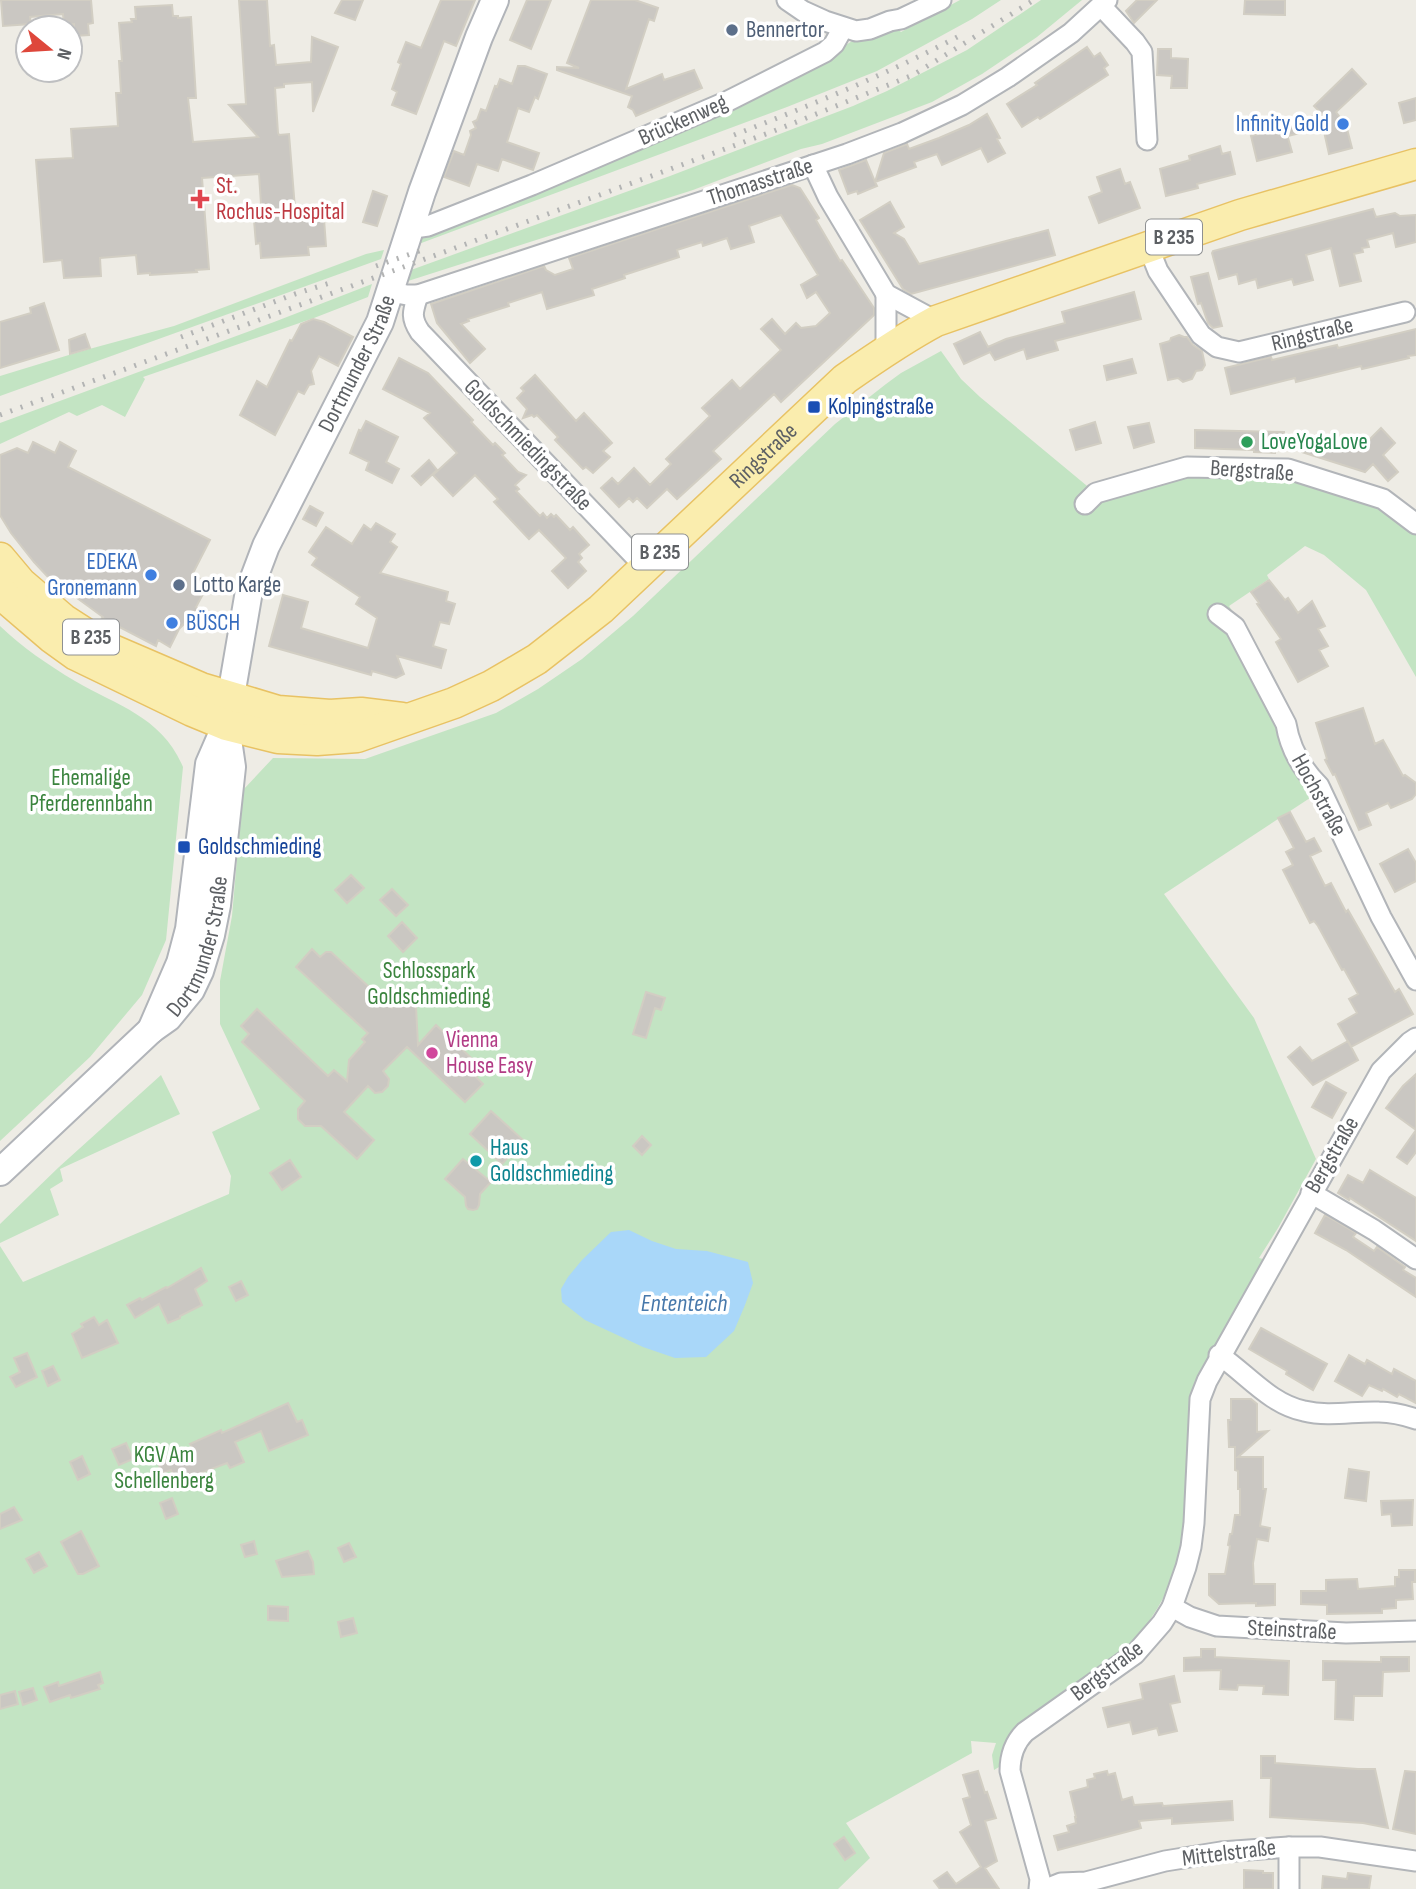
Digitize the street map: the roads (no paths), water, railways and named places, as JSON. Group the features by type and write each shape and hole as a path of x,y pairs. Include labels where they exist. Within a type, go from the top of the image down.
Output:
{"main road":[{"name":"Ringstraße","path":"229,712 278,738 317,740 357,737 454,703 491,686 537,659 601,609 845,379 886,349 936,321 1149,246 1240,215 1416,164"},
{"name":"B 235","path":"0,558 21,583 63,620 108,648 201,688 229,712"},
{"name":"B 235","path":"0,590 51,637 76,655 192,712 229,712"}],"street":[{"name":"Dortmunder Straße","path":"0,1172 151,1030 169,1018 191,990 200,971 217,905 232,767 229,712 244,617 257,567 380,322 446,126 495,0"},
{"path":"787,0 803,11 856,31 901,19 941,0"},
{"name":"Thomasstraße","path":"391,292 418,295 902,133 962,105 1009,77 1061,40 1104,3 1142,52 1147,140"},
{"name":"Brückenweg","path":"411,224 428,226 532,186 728,101 825,52 834,44 843,28"},
{"path":"813,165 828,197 886,294 936,321"},
{"name":"Ringstraße","path":"1149,246 1158,271 1201,335 1217,347 1239,352 1405,312"},
{"path":"886,294 886,349"},
{"path":"380,322 417,327 413,314 418,295"},
{"name":"Goldschmiedingstraße","path":"417,327 645,567"},
{"name":"Bergstraße","path":"1085,504 1096,493 1187,467 1288,469 1383,499 1416,524"},
{"name":"Hochstraße","path":"1218,614 1235,627 1286,724 1289,741 1305,772 1319,786 1381,918 1416,980"},
{"name":"Bergstraße","path":"1039,1889 1040,1879 1010,1771 1013,1749 1025,1732 1135,1654 1157,1631 1172,1607 1191,1547 1200,1399 1206,1381 1381,1071 1416,1038"},
{"path":"1311,1193 1374,1230 1416,1259"},
{"path":"1219,1355 1285,1405 1331,1415 1378,1412 1416,1419"},
{"name":"Steinstraße","path":"1172,1607 1189,1617 1217,1626 1346,1633 1416,1631"},
{"path":"1289,1847 1289,1889"},
{"name":"Mittelstraße","path":"1046,1889 1061,1883 1086,1882 1165,1861 1221,1852 1289,1847 1346,1850 1416,1861"}],"water":[{"name":"Ententeich","path":"629,1230 676,1249 707,1251 748,1262 753,1283 734,1331 706,1357 675,1358 643,1347 585,1320 562,1302 561,1289 582,1260 611,1232"}],"railway":[{"path":"0,415 774,131 913,75 1034,0"},
{"path":"734,135 877,76 961,35"},
{"path":"376,266 422,250"},
{"path":"181,337 336,281"}],"place":[{"name":"Bennertor","path":"732,30"},
{"name":"Infinity Gold","path":"1343,124"},
{"name":"St. Rochus-Hospital","path":"200,199"},
{"name":"Kolpingstraße","path":"814,407"},
{"name":"LoveYogaLove","path":"1247,442"},
{"name":"EDEKA Gronemann","path":"151,575"},
{"name":"Lotto Karge","path":"179,585"},
{"name":"BÜSCH","path":"172,623"},
{"name":"Goldschmieding","path":"184,847"},
{"name":"Vienna House Easy","path":"432,1053"},
{"name":"Haus Goldschmieding","path":"476,1161"}],"park label":[{"name":"Ehemalige Pferderennbahn","path":"91,791"},
{"name":"Schlosspark Goldschmieding","path":"429,984"},
{"name":"KGV Am Schellenberg","path":"164,1468"}]}
